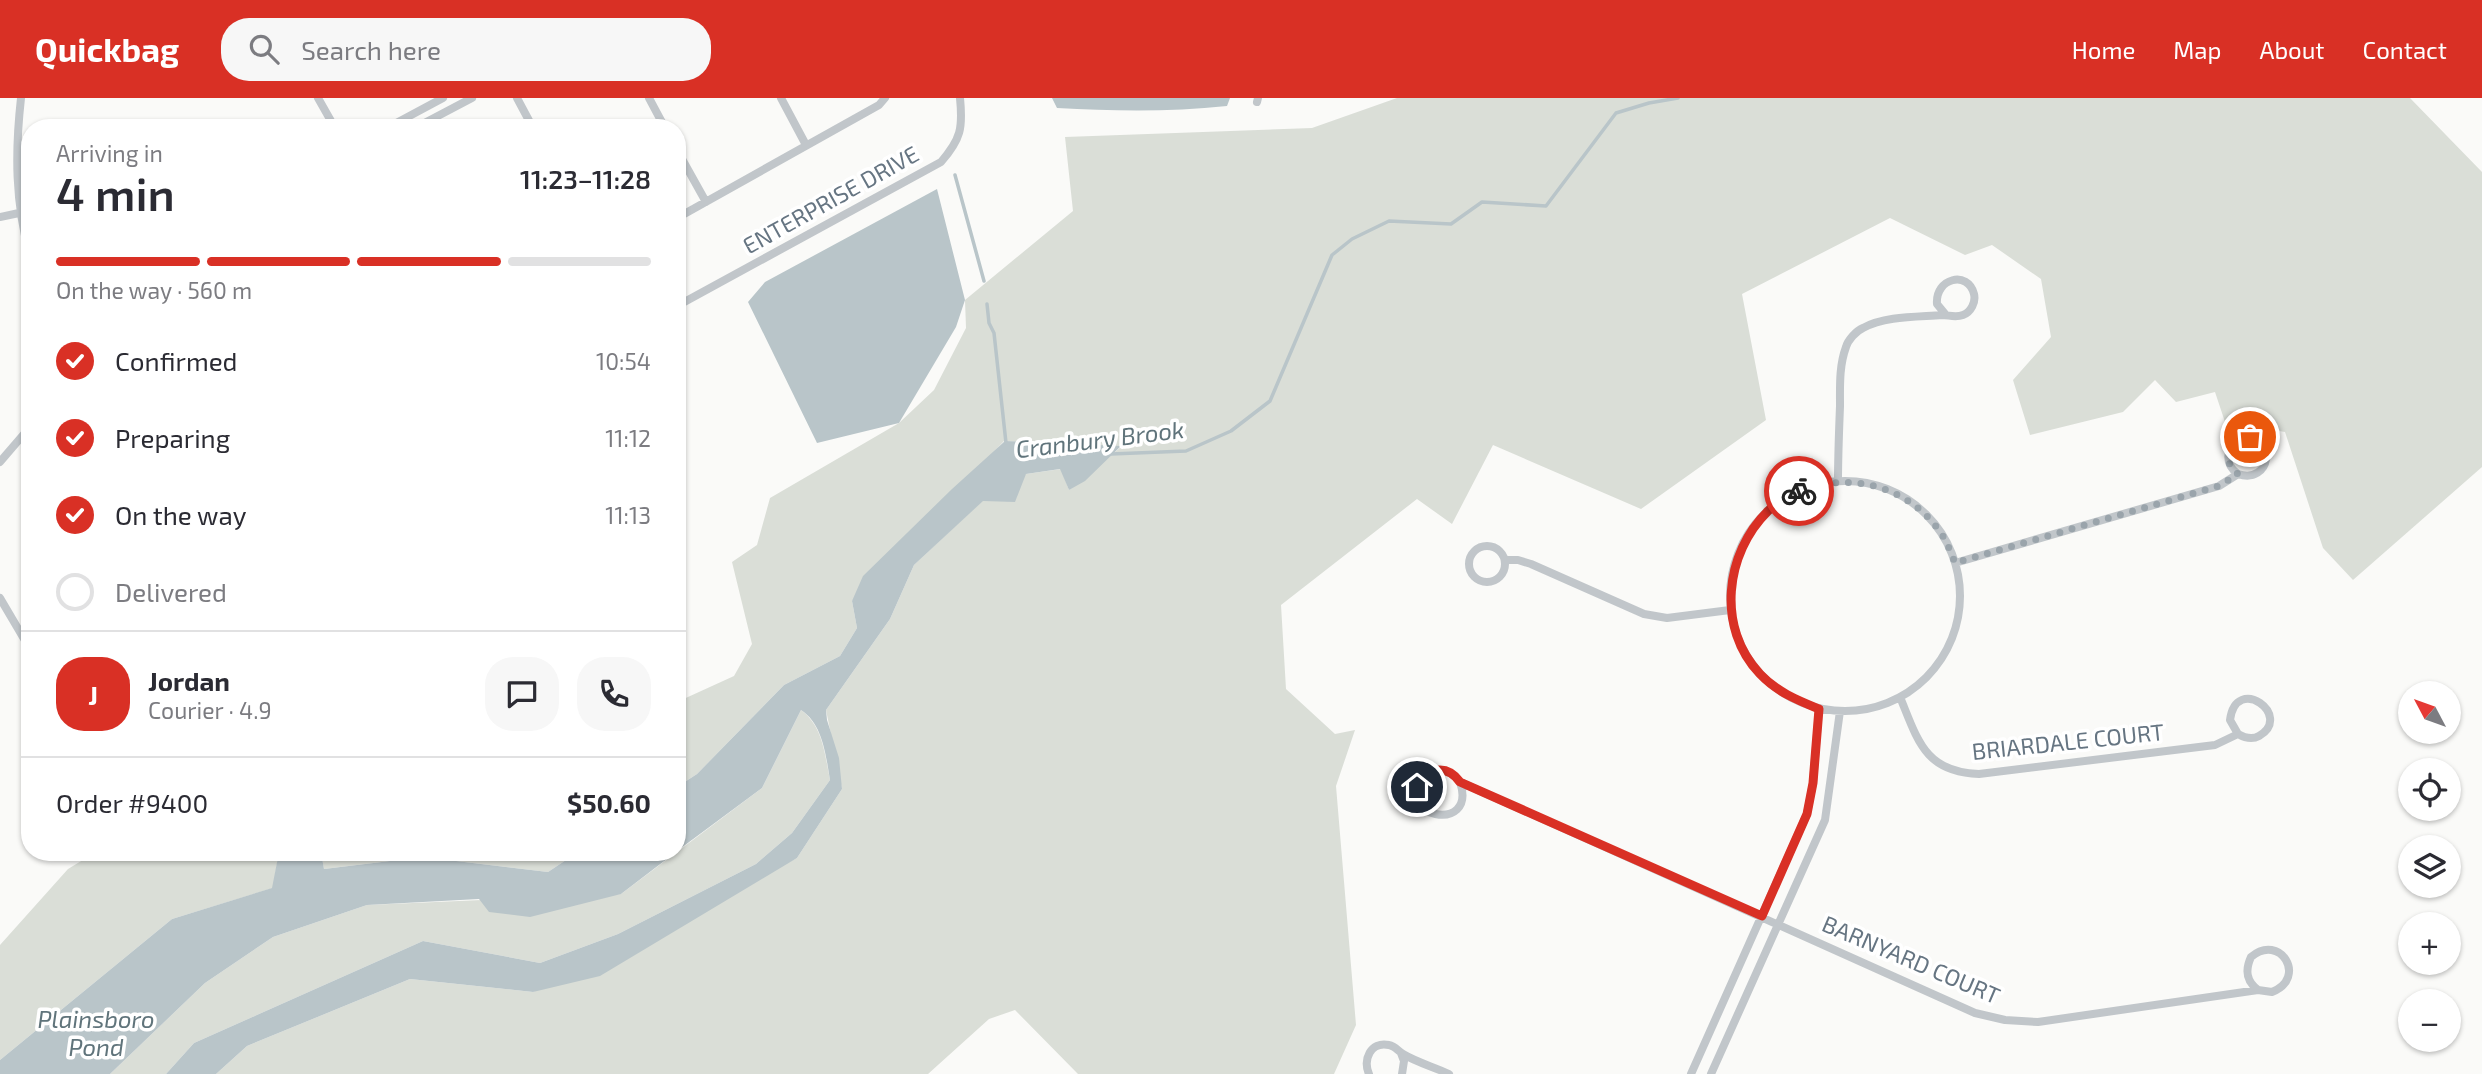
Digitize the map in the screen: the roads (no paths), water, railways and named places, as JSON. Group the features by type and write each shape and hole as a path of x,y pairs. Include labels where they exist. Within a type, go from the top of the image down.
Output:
{"street":[{"path":"21,98 15,156 21,221"},
{"path":"318,98 330,119"},
{"path":"410,119 443,98"},
{"path":"450,98 455,107"},
{"path":"432,119 471,98"},
{"path":"517,98 528,119"},
{"path":"649,98 660,119"},
{"path":"780,98 806,145"},
{"path":"686,213 880,105 885,98"},
{"name":"ENTERPRISE DRIVE","path":"686,301 941,162 959,136 962,120 960,98"},
{"path":"686,166 706,202"},
{"path":"0,217 19,213"},
{"path":"1838,481 1841,366 1847,344 1860,329 1880,321 1946,315 1959,317 1972,307 1974,294 1965,282 1952,280 1942,285 1938,291 1937,304 1946,315"},
{"path":"1955,563 2219,486 2238,474 2251,476 2264,467 2267,454 2256,439 2243,437 2231,445 2228,458 2233,470 2238,474"},
{"path":"0,462 21,438"},
{"path":"1838,481 1868,483 1898,493 1923,511 1943,535 1955,563 1960,594 1956,625 1944,654 1925,679 1900,697 1871,708 1840,711 1819,709 1786,696 1759,674 1740,644 1730,610 1732,573 1745,538 1769,509 1801,489 1838,481"},
{"path":"1482,546 1498,550 1505,560 1503,573 1499,578 1487,583 1474,578 1468,567 1472,554 1482,546"},
{"path":"1505,560 1531,564 1644,614 1667,618 1730,610"},
{"path":"0,598 21,634"},
{"name":"BRIARDALE COURT","path":"1900,697 1917,740 1929,757 1942,766 1961,773 1979,774 2216,745 2238,734 2258,737 2265,731 2270,718 2263,704 2250,699 2243,700 2234,707 2230,720 2238,734"},
{"path":"1691,1074 1807,814 1813,783 1819,709"},
{"path":"1712,1074 1825,820 1840,711"},
{"path":"1433,770 1449,771 1460,782 1460,805 1447,815 1429,814 1418,802 1417,787 1420,779 1433,770"},
{"name":"BARNYARD COURT","path":"1460,782 1975,1013 2005,1020 2038,1021 2258,990 2272,992 2285,984 2290,971 2288,963 2278,952 2264,950 2251,957 2247,971 2252,985 2258,990"},
{"path":"1369,1074 1367,1058 1375,1047 1391,1045 1401,1053 1449,1074"},
{"path":"1401,1053 1404,1061 1402,1074"}],"water":[{"path":"1052,98 1230,98 1227,106 1100,110 1057,108"},
{"path":"937,189 965,300 956,327 899,423 817,443 748,302 765,282"},
{"name":"Plainsboro Pond","path":"1005,441 1121,446 1085,481 1069,490 1060,469 1026,474 1015,502 983,501 914,565 890,619 826,710 839,758 842,789 797,858 600,976 533,992 410,979 247,1046 216,1074 166,1074 194,1043 423,941 540,963 618,934 756,864 792,833 830,780 822,741 814,723 801,710 762,788 686,844 686,781 697,774 784,685 840,656 857,628 852,601 863,576"},
{"name":"Plainsboro Pond","path":"277,861 323,861 324,869 390,861 456,861 548,872 564,861 664,861 621,894 530,917 489,912 479,899 367,905 273,937 205,983 110,1074 0,1074 0,1060 172,919 272,888"}],"waterway":[{"name":"Cranbury Brook","path":"1111,454 1186,451 1231,431 1270,401 1332,255 1352,239 1389,221 1451,224 1482,202 1546,206 1616,113 1678,98"},
{"path":"955,175 984,281"},
{"path":"987,304 989,323 994,333 1006,443"}]}
